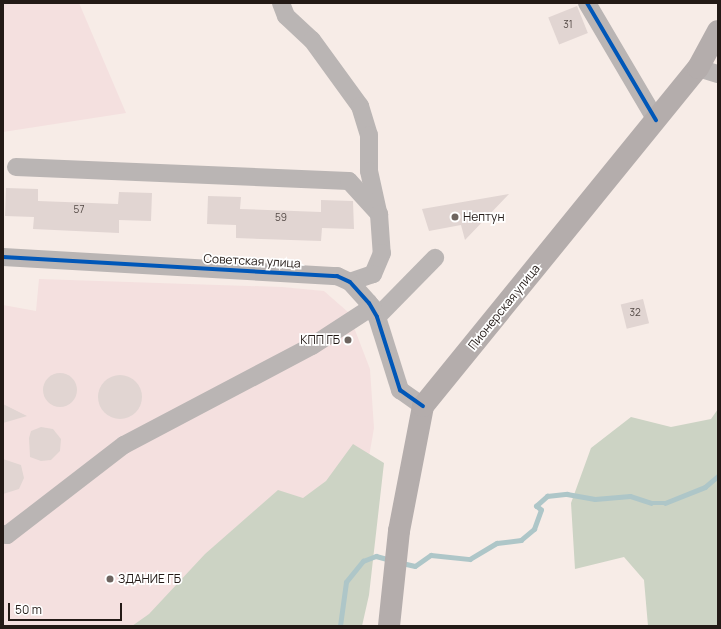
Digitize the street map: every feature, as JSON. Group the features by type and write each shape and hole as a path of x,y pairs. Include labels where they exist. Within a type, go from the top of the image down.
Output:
{"main road":[{"name":"Пионерская улица","path":"389,626 399,532 423,406 656,120 708,71 718,31"}],"street":[{"path":"281,3 286,16 312,40 360,106 369,135 369,171 379,214 382,253 372,274 350,282"},
{"path":"588,3 656,120"},
{"path":"16,167 349,181 379,214"},
{"name":"Советская улица","path":"3,257 337,276 350,282 374,312 400,390 423,406"},
{"path":"3,534 7,536 124,445 374,312 435,258"}],"shaded area":[{"path":"3,3 79,3 126,113 3,132"},
{"path":"39,279 282,287 324,291 348,312 370,369 374,428 366,474 310,626 3,626 3,305 36,311"}],"green space":[{"path":"718,409 718,626 648,626 644,580 624,557 575,569 571,503 591,448 631,417 671,427 711,419"},
{"path":"353,444 384,463 369,595 362,626 132,626 149,614 205,554 278,490 303,498 326,481"}],"building":[{"path":"577,6 588,33 559,45 548,18"},
{"path":"6,188 38,189 38,201 118,204 119,192 152,193 151,221 119,220 119,233 33,229 34,217 5,216"},
{"name":"Нептун","path":"509,194 465,240 461,225 429,231 422,209"},
{"path":"208,196 241,197 240,209 321,212 321,200 353,201 354,229 322,228 321,241 236,238 236,225 207,224"},
{"path":"643,299 649,323 627,329 621,305"},
{"path":"63,373 72,378 76,383 76,397 72,402 67,406 57,407 53,406 44,397 43,387 44,383 53,374"},
{"path":"120,375 132,379 138,385 142,397 138,409 132,415 120,419 108,415 102,409 98,397 102,385 108,379"},
{"path":"3,404 27,416 3,423"},
{"path":"41,427 53,429 61,439 60,451 51,460 41,461 30,457 29,438 31,431"},
{"path":"3,459 21,465 24,478 19,489 3,494"}],"waterway":[{"path":"402,563 415,566 431,555 470,559 497,543 521,540 534,529 541,510 536,506 547,496 567,494 595,499 630,496 651,503 665,503 705,487 718,476"},
{"path":"340,626 346,582 363,561 376,556 391,560"}],"cycle path":[{"path":"587,3 656,120"},
{"path":"3,257 337,276 350,282 369,303 377,317 400,390 423,406"}],"place":[{"name":"Нептун","path":"455,217"},
{"name":"КПП ГБ","path":"348,340"},
{"name":"ЗДАНИЕ ГБ","path":"110,579"}]}
